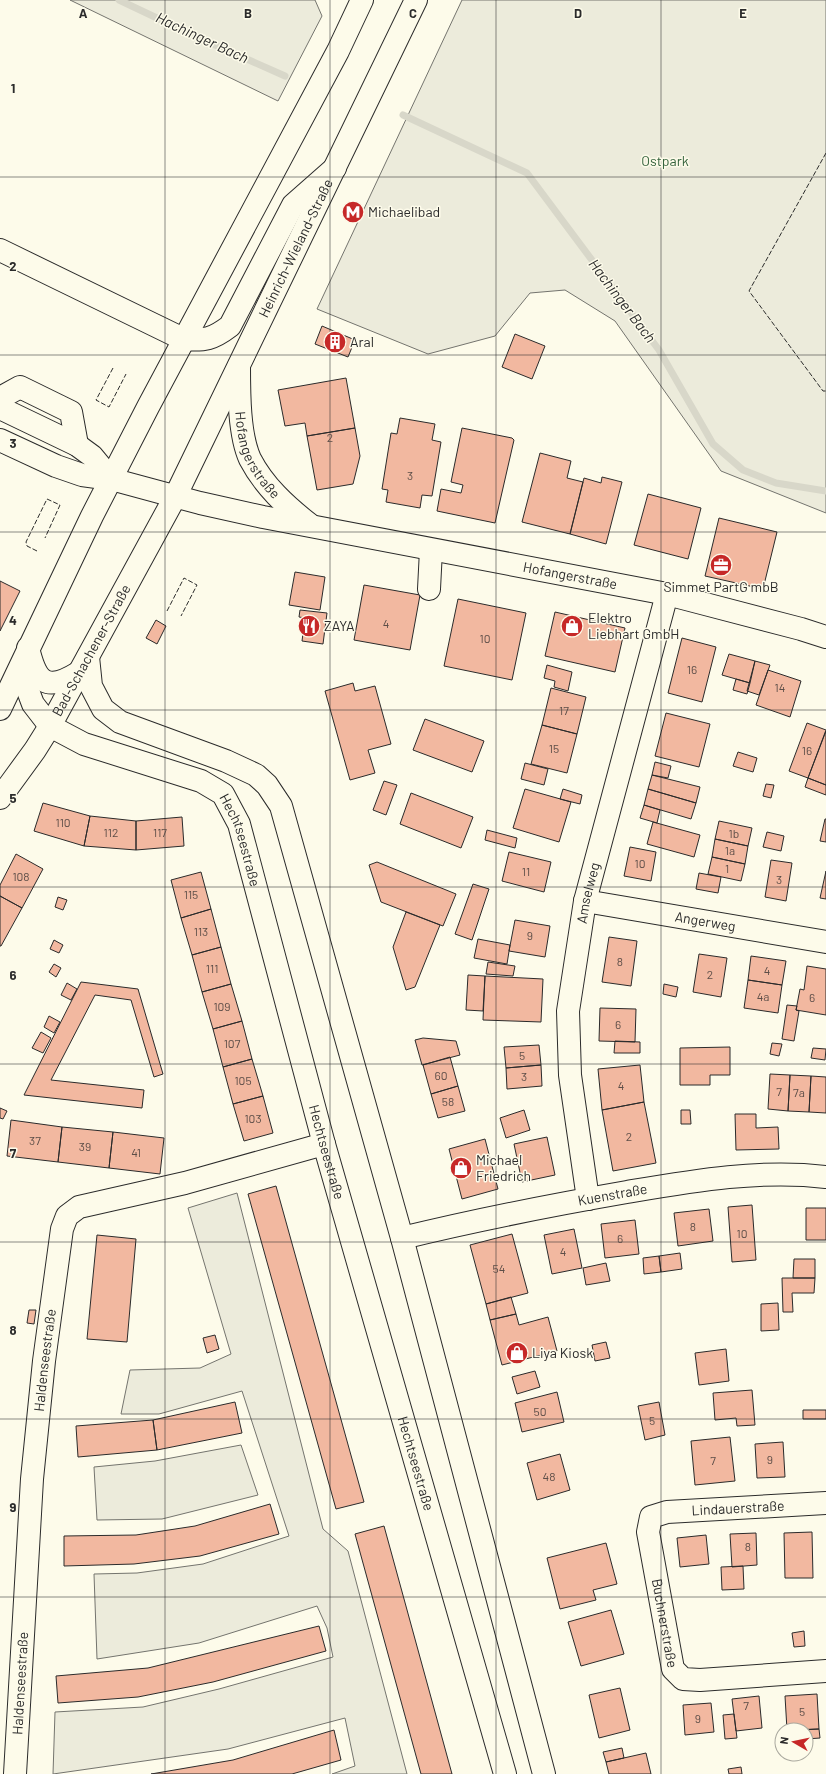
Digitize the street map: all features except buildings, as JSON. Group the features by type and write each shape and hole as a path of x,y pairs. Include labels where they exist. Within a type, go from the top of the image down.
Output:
{"street":[{"path":"0,708 111,480 183,339 334,58 362,0"},
{"name":"Heinrich-Wieland-Straße","path":"175,497 337,166 416,0"},
{"path":"0,250 183,339 201,340 217,336 230,326 293,205 337,166"},
{"name":"Hofangerstraße","path":"239,366 241,424 250,458 272,491 312,526"},
{"path":"0,398 20,387 71,412 77,445"},
{"path":"0,408 77,445 92,456 111,480"},
{"name":"Hofangerstraße","path":"0,440 56,466 82,475 111,480 175,497 312,526 667,594 826,637"},
{"name":"Bad-Schachener-Straße","path":"0,798 35,750 50,726 175,497"},
{"path":"429,589 431,550"},
{"name":"Amselweg","path":"588,1199 570,1075 568,1011 585,901 667,594"},
{"path":"28,648 33,669 38,677 50,683 63,681 83,665 91,686 104,709 120,722 243,768 256,775 275,795 286,822 402,1238 544,1774"},
{"name":"Hechtseestraße","path":"28,648 24,680 33,704 50,726 84,744 201,781 223,794 239,824 324,1144 505,1774"},
{"name":"Angerweg","path":"585,901 826,942"},
{"name":"Haldenseestraße","path":"15,1774 32,1479 44,1361 61,1236 68,1216 79,1208 186,1183 324,1144"},
{"name":"Kuenstraße","path":"402,1238 588,1199 704,1179 801,1174 826,1177"},
{"name":"Lindauerstraße","path":"651,1517 667,1512 826,1503"},
{"name":"Buchnerstraße","path":"651,1517 648,1532 673,1669 682,1679 700,1680 826,1671"}],"green space":[{"path":"70,0 315,0 322,16 278,101"},
{"name":"Ostpark","path":"462,0 826,0 826,513 721,471 615,321 565,290 530,293 495,336 428,354 317,309"},
{"path":"237,1193 323,1529 348,1551 407,1774 332,1774 355,1766 345,1718 228,1749 53,1774 55,1712 143,1707 219,1689 333,1657 327,1628 317,1606 199,1643 97,1659 94,1574 137,1573 203,1564 289,1536 242,1391 159,1414 121,1414 130,1370 200,1368 231,1354 188,1208"},
{"path":"241,1445 258,1495 162,1519 97,1520 94,1467 155,1461"}],"waterway":[{"name":"Hachinger Bach","path":"119,0 285,76"},
{"name":"Hachinger Bach","path":"403,115 527,173 659,350 713,444 743,470 776,483 826,491"}],"fence":[{"path":"826,153 749,291 823,391 826,391"},
{"path":"113,368 96,400 109,407 126,374"},
{"path":"37,551 27,546 26,542 47,499 60,505 45,538"},
{"path":"167,611 184,578 197,585 181,616"}],"place":[{"name":"Michaelibad","path":"353,212"},
{"name":"Aral","path":"335,342"},
{"name":"Simmet PartG mbB","path":"721,565"},
{"name":"ZAYA","path":"309,626"},
{"name":"Elektro Liebhart GmbH","path":"572,626"},
{"name":"Michael Friedrich","path":"461,1168"},
{"name":"Liya Kiosk","path":"517,1353"}]}
